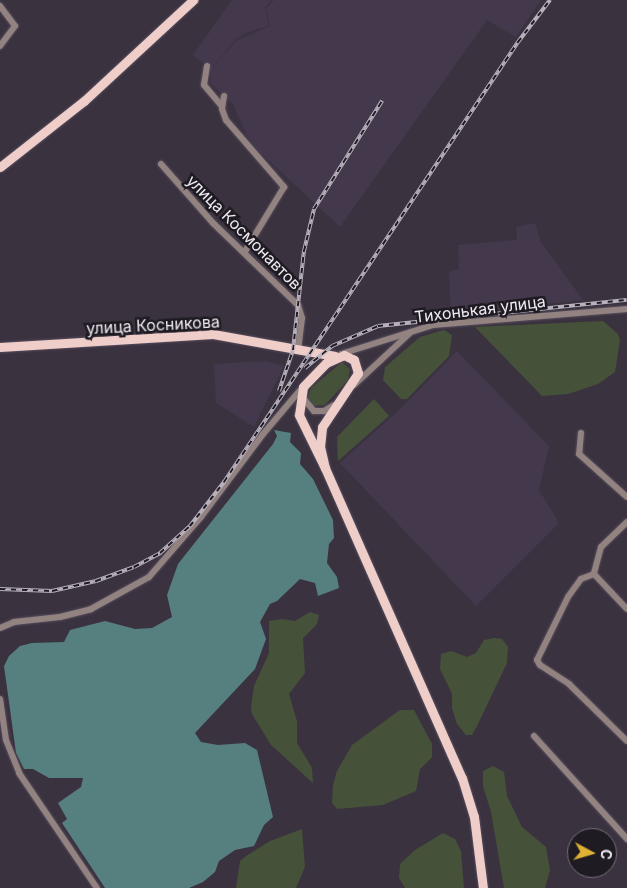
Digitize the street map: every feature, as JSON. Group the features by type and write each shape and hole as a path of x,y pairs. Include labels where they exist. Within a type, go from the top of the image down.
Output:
{"main road":[{"path":"0,166 84,101 193,0"},
{"name":"улица Косникова","path":"0,347 213,334 298,351 338,356"},
{"path":"325,468 321,434 334,405 354,385 358,374 356,364 351,358 338,356 303,387 298,415 325,468 462,778 474,817 483,888"}],"street":[{"path":"0,6 15,26 0,46"},
{"path":"207,66 204,85 222,105 226,120 284,187 244,253"},
{"path":"222,105 224,96"},
{"name":"улица Космонавтов","path":"161,164 213,223 298,306 302,318 298,351"},
{"name":"Тихонькая улица","path":"338,356 413,330 466,322 627,309"},
{"path":"354,385 413,330"},
{"path":"303,387 303,401 310,410 324,411 334,405"},
{"path":"0,628 14,622 60,618 91,609 148,577 201,517 262,434 303,387"},
{"path":"581,433 579,454 627,497"},
{"path":"594,574 601,547 627,522"},
{"path":"594,574 627,609"},
{"path":"594,574 581,579 568,597 537,660 540,665 569,684 627,741"},
{"path":"0,699 6,740 19,773 97,888"},
{"path":"534,736 627,839"}],"shaded area":[{"path":"232,0 272,0 265,7 269,26 253,30 237,38 211,69 193,55"},
{"path":"274,0 541,0 516,37 487,20 340,227 250,143 233,104 211,84 211,69 237,40 270,26 266,8"},
{"path":"535,223 541,242 583,300 451,314 449,272 459,269 458,245 517,240 516,227"},
{"path":"603,321 618,334 620,340 615,372 598,384 568,394 542,396 475,327"},
{"path":"444,330 452,335 449,356 407,399 401,399 383,380 385,367 420,337"},
{"path":"457,351 549,446 539,490 559,523 476,606 340,463 401,408"},
{"path":"267,361 284,366 254,427 216,403 214,364"},
{"path":"342,362 350,369 348,380 325,405 312,406 307,400 311,388"},
{"path":"374,399 389,416 338,461 337,437"},
{"path":"274,430 291,433 290,442 301,453 300,464 313,479 333,520 334,538 329,544 327,563 337,577 339,588 318,596 315,583 300,579 277,601 270,604 260,622 266,639 255,669 195,733 201,742 218,745 245,743 257,750 273,817 264,825 254,846 235,850 219,861 215,872 203,882 189,888 105,888 62,823 67,819 58,803 81,787 83,778 49,778 33,769 24,769 16,753 4,666 9,656 20,646 32,643 64,642 70,630 105,621 135,629 152,628 172,617 167,595 178,564 273,444 277,436"},
{"path":"310,612 319,615 317,624 303,638 305,673 289,694 297,721 297,743 312,768 313,783 271,745 252,714 251,707 254,686 269,653 269,621 282,619 295,621"},
{"path":"502,639 508,647 507,663 472,735 466,735 457,724 452,708 452,694 440,669 441,654 451,651 467,657 476,653 484,640"},
{"path":"400,710 414,710 432,744 432,757 420,769 416,791 383,805 337,809 332,803 333,785 337,771 352,745"},
{"path":"493,766 504,772 507,796 522,827 546,847 550,870 545,888 504,888 491,812 483,786 483,771"},
{"path":"302,829 305,867 296,888 236,888 240,861 270,841"},
{"path":"443,833 455,839 461,851 464,888 405,888 399,878 400,864 415,850"}],"railway":[{"path":"0,589 52,591 96,581 134,567 160,553 190,526 224,482 518,42 550,0"},
{"path":"279,391 293,350 304,251 314,209 382,101"},
{"path":"305,368 332,346 378,326 627,300"}]}
